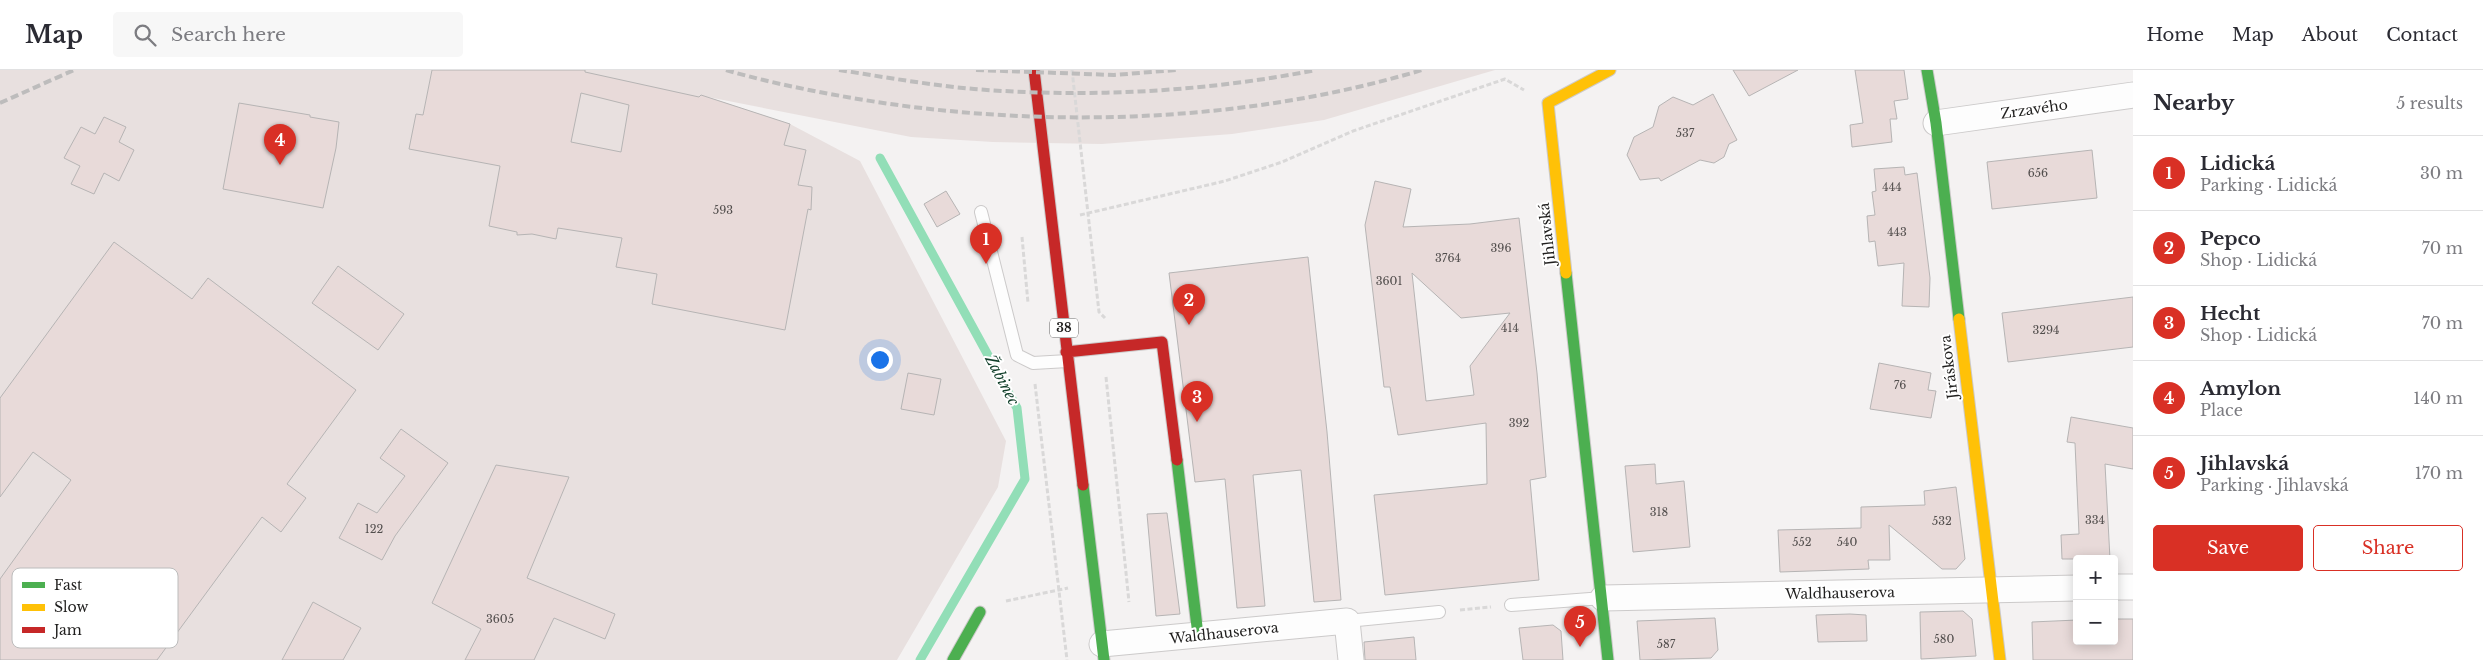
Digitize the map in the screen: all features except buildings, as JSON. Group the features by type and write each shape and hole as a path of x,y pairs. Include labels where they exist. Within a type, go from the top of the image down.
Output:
{"street":[{"name":"38","path":"1034,70 1103,652"},
{"path":"1548,104 1610,70"},
{"name":"Jiráskova","path":"1927,70 1936,123 1990,590 2000,660"},
{"name":"Zrzavého","path":"1936,123 2133,96"},
{"name":"Jihlavská","path":"1548,104 1603,598 1608,660"},
{"path":"1067,357 1162,342 1198,635"},
{"path":"2118,587 2133,587"},
{"name":"Waldhauserova","path":"1603,598 2073,588"},
{"path":"953,660 980,612"},
{"path":"1347,621 1351,660"},
{"name":"Waldhauserova","path":"1103,652 1133,642 1347,621"}],"lane":[{"path":"981,212 1018,354 1033,364 1067,357"},
{"path":"1511,606 1603,598"},
{"path":"1347,621 1439,612"}],"path":[{"path":"1072,70 1099,312 1106,319 1110,320"},
{"path":"1052,220 1225,181 1282,162 1353,131 1505,79 1548,104"},
{"path":"1111,368 1106,376 1133,642"},
{"path":"980,612 1001,602 1057,589 1067,660"},
{"path":"1439,612 1511,606"}],"shaded area":[{"path":"0,70 1495,70 1324,120 1232,134 1102,144 993,142 911,137 708,97 790,124 860,161 1006,441 998,487 897,660 0,660"}],"waterway":[{"name":"Žabinec","path":"880,158 1017,408 1025,479 920,660"}],"railway":[{"path":"0,103 74,70"},
{"path":"726,70 812,91 912,107 985,114 1059,117 1133,116 1207,111 1280,102 1352,88 1422,70"},
{"path":"839,70 906,81 974,89 1060,93 1103,93 1189,88 1274,78 1316,70"},
{"path":"976,70 1114,75 1176,70"}],"traffic: fast":[{"path":"1927,70 1936,123 1959,319"},
{"path":"1566,273 1608,660"},
{"path":"1177,460 1198,635"},
{"path":"1083,485 1104,660"},
{"path":"953,660 980,612"}],"traffic: slow":[{"path":"1566,273 1548,103 1610,70"},
{"path":"1959,319 2000,660"}],"traffic: jam":[{"path":"1034,70 1083,485"},
{"path":"1066,352 1162,342 1177,460"}],"place":[{"name":"Amylon","path":"280,165"},
{"name":"Lidická","path":"986,264"},
{"name":"Pepco","path":"1189,325"},
{"name":"Hecht","path":"1197,422"},
{"name":"Jihlavská","path":"1580,647"}]}
